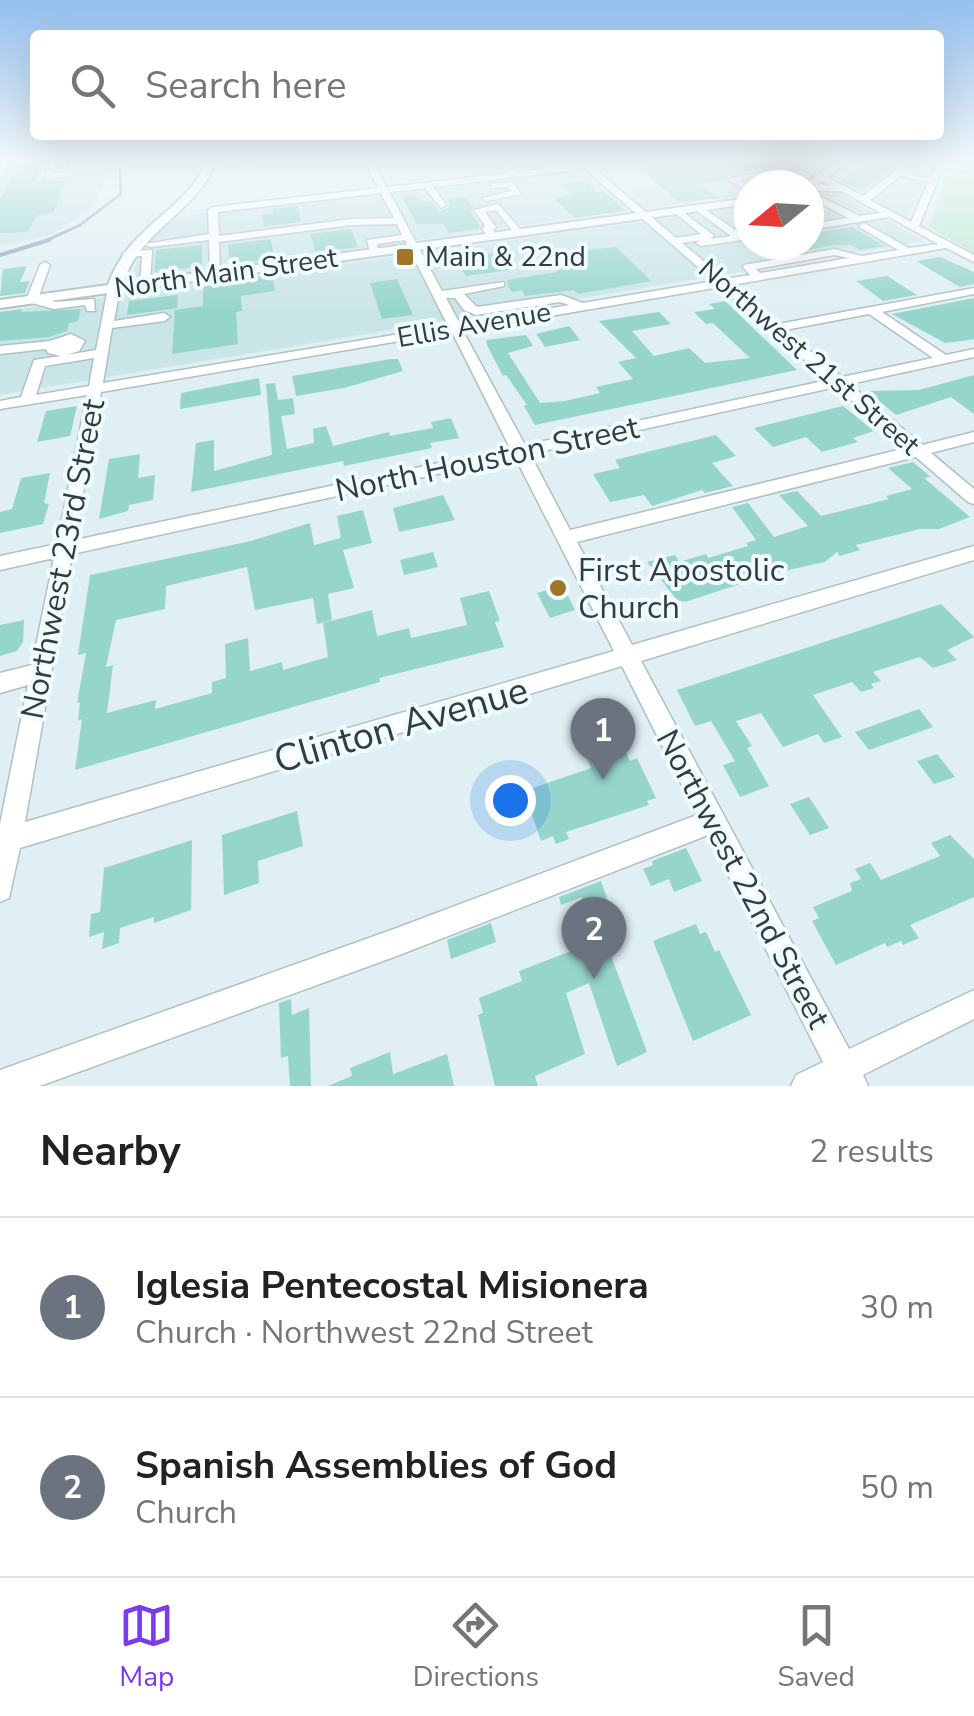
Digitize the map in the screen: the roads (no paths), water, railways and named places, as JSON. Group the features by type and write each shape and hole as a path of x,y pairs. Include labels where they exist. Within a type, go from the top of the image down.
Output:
{"main road":[{"path":"114,288 127,254 170,211"},
{"name":"North Main Street","path":"0,304 375,252 409,242 520,233 678,211"}],"street":[{"path":"213,211 215,274"},
{"name":"Northwest 22nd Street","path":"393,211 409,242 446,294 455,328 847,1077"},
{"path":"480,211 491,226 487,230 492,236"},
{"path":"501,211 520,233"},
{"name":"Northwest 21st Street","path":"639,211 974,498"},
{"path":"677,244 709,236 678,211"},
{"path":"703,211 734,230"},
{"path":"842,211 908,252"},
{"path":"867,211 876,216"},
{"path":"885,211 974,259"},
{"path":"914,227 921,211"},
{"path":"824,226 861,223 891,214"},
{"path":"150,244 352,222 368,225 398,221"},
{"path":"677,244 734,237"},
{"name":"Ellis Avenue","path":"0,405 948,245"},
{"path":"127,254 148,252 144,284"},
{"path":"45,265 34,299 54,306 90,301 99,328"},
{"path":"446,294 500,284"},
{"name":"Northwest 23rd Street","path":"0,889 4,840 42,672 96,389 99,328 114,288"},
{"path":"776,328 974,291"},
{"path":"446,294 472,310 561,298 583,307"},
{"path":"518,304 527,316"},
{"path":"871,310 945,360"},
{"path":"0,350 76,341 99,328 164,316"},
{"path":"76,341 87,326 99,328"},
{"path":"27,400 39,363 99,328"},
{"name":"North Houston Street","path":"0,562 974,353"},
{"path":"565,538 974,437"},
{"name":"Clinton Avenue","path":"4,840 974,553"},
{"path":"0,683 42,672"},
{"path":"0,1085 713,821"},
{"path":"807,1086 847,1077 974,1004"}],"waterway":[{"path":"44,242 80,225 99,211"},
{"path":"44,242 49,240"},
{"path":"0,255 44,242"}],"place":[{"name":"Main & 22nd","path":"405,257"},
{"name":"First Apostolic Church","path":"558,588"},
{"name":"Iglesia Pentecostal Misionera","path":"603,780"},
{"name":"Spanish Assemblies of God","path":"594,979"}]}
